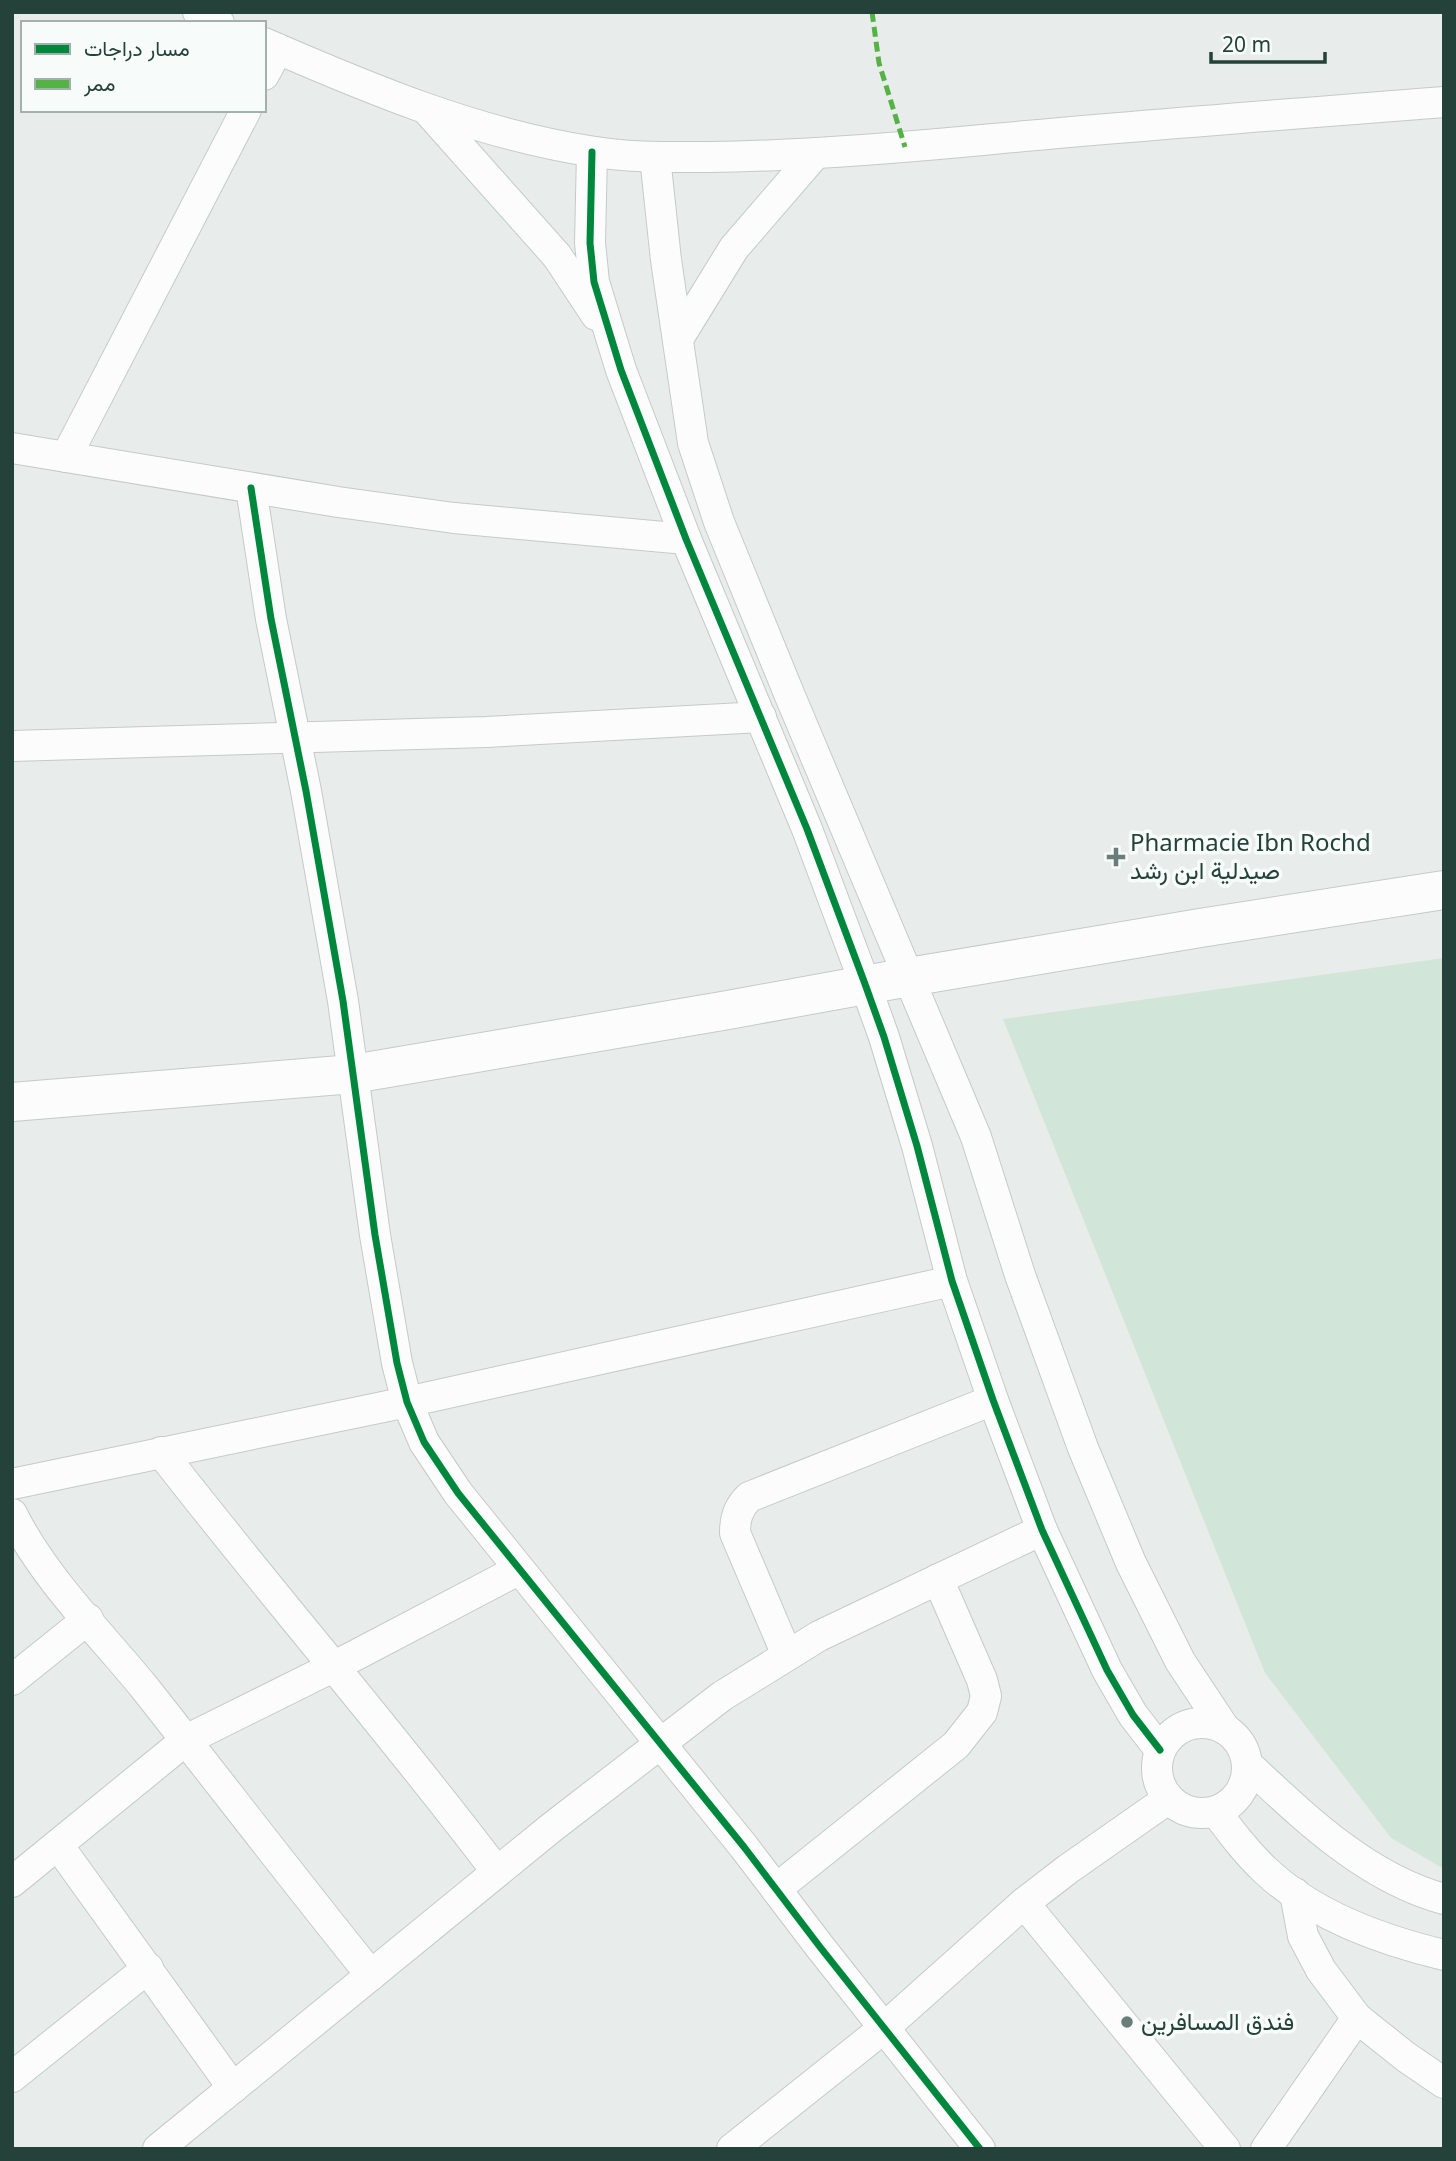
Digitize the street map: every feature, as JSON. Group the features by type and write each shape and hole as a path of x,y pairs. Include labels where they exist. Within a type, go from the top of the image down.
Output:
{"main road":[{"path":"12,1102 354,1074 742,1008 865,984 1444,890"}],"street":[{"path":"198,12 215,21"},
{"path":"269,56 338,76 428,110 519,138 592,152 655,157 816,153 1444,102"},
{"path":"428,110 557,256 610,335"},
{"path":"66,457 245,112"},
{"path":"592,152 590,243 594,282 610,335 687,539 761,717 865,984 917,1146 952,1281 1042,1530 1107,1670 1133,1715 1160,1750"},
{"path":"678,340 734,248 816,153"},
{"path":"655,157 666,260 693,443 719,522 976,1137 1020,1275 1083,1448 1131,1563 1180,1661 1225,1729 1236,1738 1244,1750 1246,1780 1240,1794 1229,1805 1216,1812 1203,1814 1190,1812 1168,1799 1160,1788 1156,1763 1168,1738 1180,1728 1195,1723 1210,1723 1225,1729"},
{"path":"12,448 251,488 454,518 687,539"},
{"path":"251,488 271,619 343,1001 386,1307 407,1402 424,1442 458,1493 776,1889 979,2149"},
{"path":"12,746 486,732 761,717"},
{"path":"12,1484 407,1402 952,1281"},
{"path":"786,1655 735,1533 735,1521 740,1506 749,1497 993,1400"},
{"path":"161,1452 246,1562 335,1666 498,1872"},
{"path":"12,1514 37,1554 371,1975"},
{"path":"158,2149 498,1872 722,1696 819,1636 1042,1530"},
{"path":"12,1882 186,1740 519,1570"},
{"path":"776,1889 956,1745 982,1712 986,1696 982,1680 938,1579"},
{"path":"12,1680 88,1619"},
{"path":"1247,1764 1301,1814 1350,1852 1390,1877 1428,1895 1444,1899"},
{"path":"732,2149 884,2028 1024,1903 1068,1868 1168,1799"},
{"path":"1216,1812 1266,1872 1295,1893 1337,1918 1379,1937 1444,1955"},
{"path":"58,1845 233,2088"},
{"path":"1295,1893 1303,1936 1321,1970 1357,2018 1444,2083"},
{"path":"1024,1903 1225,2149"},
{"path":"12,2077 148,1968"},
{"path":"1266,2149 1357,2018"}],"green space":[{"path":"1444,958 1444,1869 1391,1838 1265,1673 1003,1019"}],"marked path":[{"path":"872,12 879,63 905,147"}],"cycle path":[{"path":"592,152 590,243 594,282 621,370 686,539 807,829 865,984 917,1146 952,1281 1042,1530 1107,1670 1133,1715 1160,1750"},
{"path":"251,488 271,619 306,791 343,1001 375,1235 397,1363 407,1402 424,1442 458,1493 744,1847 980,2149"}],"place":[{"name":"Pharmacie Ibn Rochd صيدلية ابن رشد","path":"1116,857"},
{"name":"فندق المسافرين","path":"1127,2022"}]}
